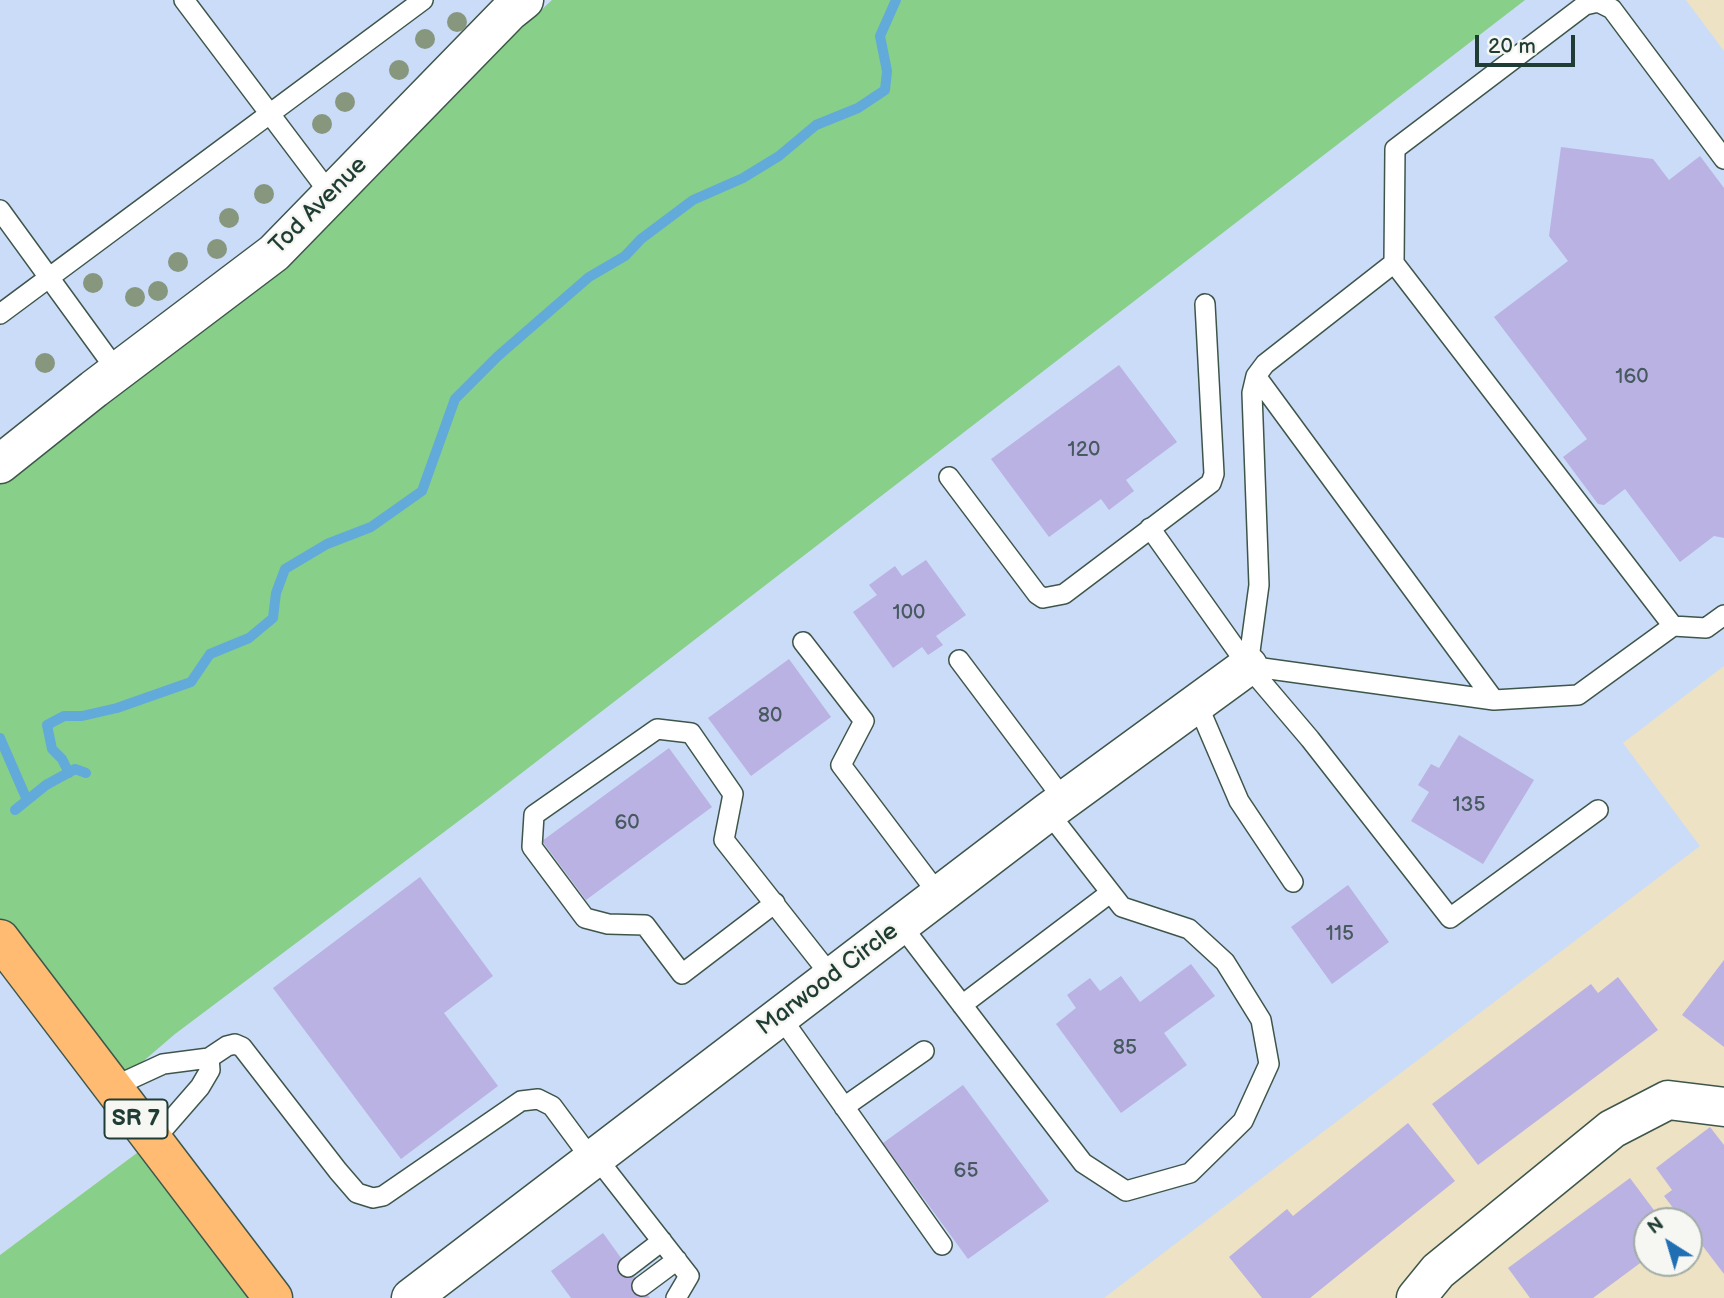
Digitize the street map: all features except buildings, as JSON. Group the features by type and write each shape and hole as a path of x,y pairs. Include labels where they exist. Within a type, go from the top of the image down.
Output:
{"main road":[{"name":"SR 7","path":"0,939 273,1298"}],"street":[{"name":"Tod Avenue","path":"0,464 274,253 509,12 524,0"},
{"name":"Tod Avenue","path":"0,432 106,380"},
{"name":"Marwood Circle","path":"411,1298 1056,806 1248,666"},
{"path":"1416,1298 1438,1271 1612,1129 1668,1100 1724,1107"}],"lane":[{"path":"184,0 331,195"},
{"path":"0,314 423,0"},
{"path":"1673,626 1394,264 1395,149 1585,5 1598,2 1612,9 1724,159"},
{"path":"0,210 50,277 106,380"},
{"path":"1248,666 1259,585 1252,393 1256,376 1265,364 1394,264"},
{"path":"949,477 1037,594 1043,598 1064,594 1211,483 1214,474 1205,304"},
{"path":"1256,376 1494,699"},
{"path":"1150,528 1248,666 1310,738 1450,918 1598,810"},
{"path":"1248,666 1494,699 1578,695 1673,626 1706,628 1724,615"},
{"path":"803,642 864,721 841,765 939,895"},
{"path":"901,925 1083,1163 1126,1191 1190,1173 1243,1121 1269,1063 1261,1020 1225,962 1189,929 1122,907 1110,893 959,660"},
{"path":"1197,703 1240,801 1293,882"},
{"path":"775,903 682,974 645,925 608,924 585,918 532,847 534,815 657,729 691,733 733,794 724,840 775,903 832,977"},
{"path":"962,1005 1110,893"},
{"path":"780,1016 942,1245"},
{"path":"113,1087 163,1064 209,1058 227,1046 236,1044 242,1047 357,1193 373,1198 383,1196 521,1101 538,1100 552,1106 689,1276 676,1298"},
{"path":"844,1107 924,1051"},
{"path":"153,1141 200,1087 210,1070 209,1058"},
{"path":"628,1267 662,1241"},
{"path":"642,1286 677,1260"}],"shaded area":[{"path":"0,0 1686,0 1724,51 1724,666 1623,743 1700,846 1104,1298 273,1298 153,1141 0,1255"}],"green space":[{"path":"552,0 1525,0 484,802 175,1034 113,1087 0,939 0,482 437,107"},
{"path":"153,1141 273,1298 0,1298 0,1255"}],"waterway":[{"path":"69,773 62,759 52,749 47,725 64,716 82,716 117,708 191,682 210,654 249,638 273,618 276,593 285,569 327,544 371,527 422,491 455,399 498,356 589,277 625,256 641,239 693,200 743,178 779,156 816,125 858,108 885,90 887,71 880,36 896,0"},
{"path":"0,738 27,800"},
{"path":"15,810 46,785 75,769 86,773"}]}
